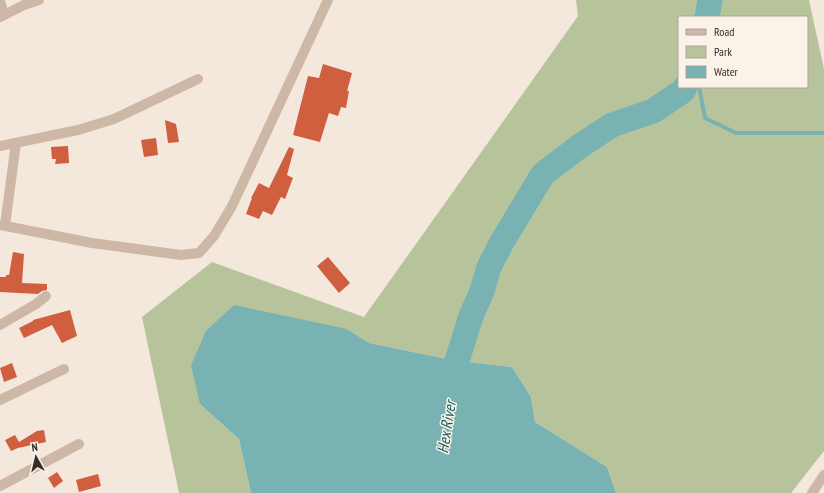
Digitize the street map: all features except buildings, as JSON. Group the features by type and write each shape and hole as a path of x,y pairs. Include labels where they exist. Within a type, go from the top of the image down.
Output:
{"street":[{"path":"0,1 2,16 24,5 39,0"},
{"path":"16,143 2,225 92,243 181,255 198,253 214,236 232,206 328,0"},
{"path":"0,146 78,130 114,119 198,79"},
{"path":"0,326 36,304 46,296"},
{"path":"0,400 64,369"},
{"path":"0,486 79,444"},
{"path":"812,493 824,475"}],"green space":[{"path":"576,0 809,0 824,69 824,451 791,493 616,493 607,467 535,422 531,397 512,367 457,361 369,343 347,329 200,404 239,439 251,493 179,493 142,317 212,262 364,317 578,16"}],"water":[{"name":"Hex River","path":"234,305 347,329 369,343 457,361 512,367 531,397 535,422 607,467 616,493 251,493 239,439 200,404 191,365 206,331"}],"waterway":[{"path":"707,16 710,0"},
{"name":"Hex River","path":"451,395 457,361 471,316 482,291 489,267 502,242 543,174 580,146 612,125 653,111 683,91 684,88"},
{"path":"699,88 705,118 736,133 824,133"}]}
